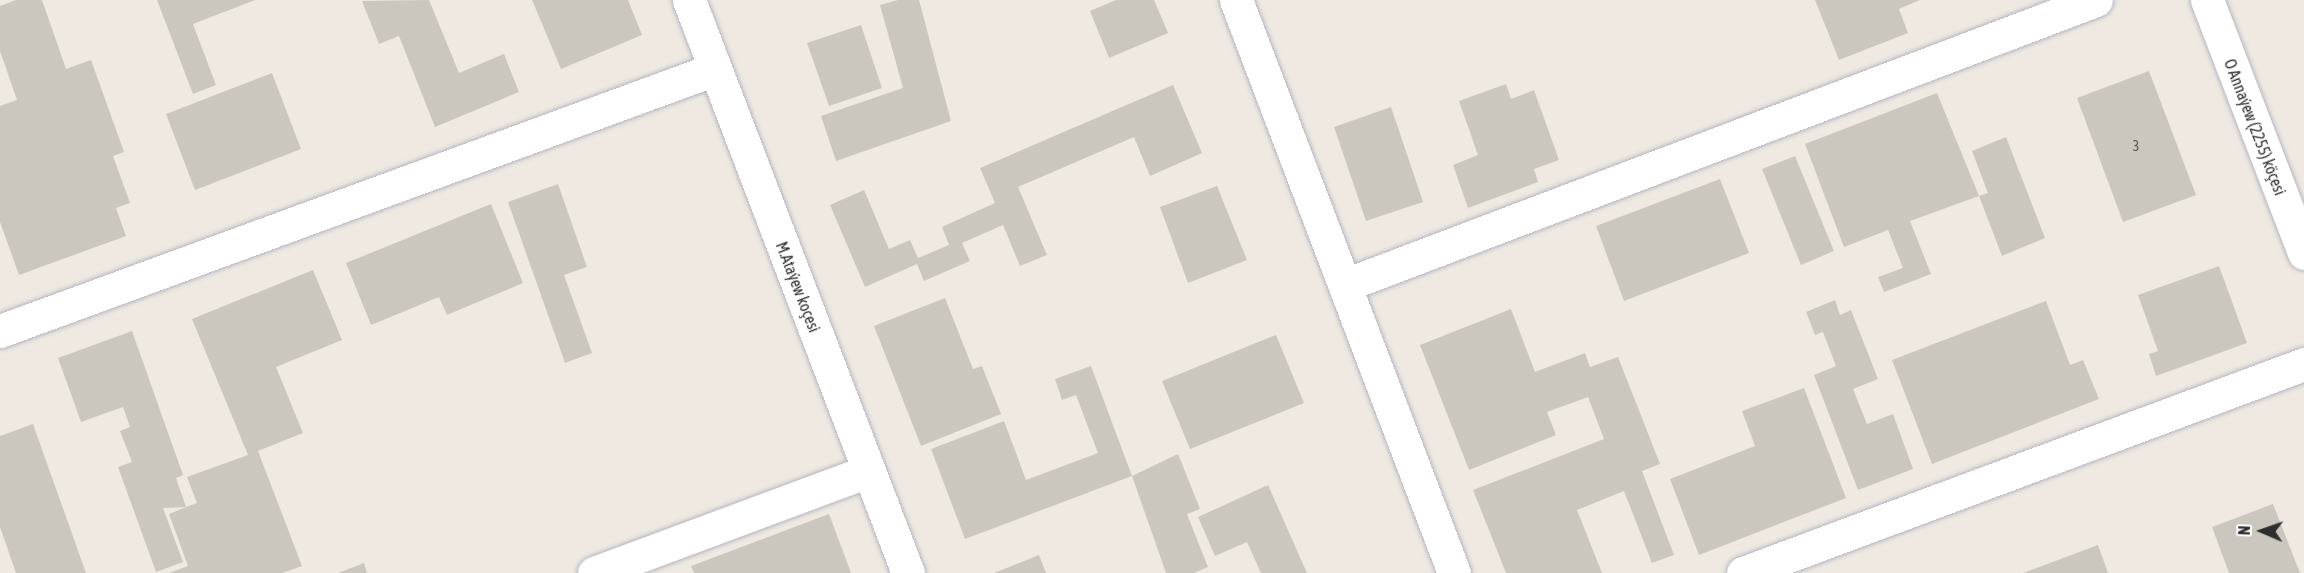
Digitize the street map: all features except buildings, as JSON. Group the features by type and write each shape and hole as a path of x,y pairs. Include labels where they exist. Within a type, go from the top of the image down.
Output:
{"street":[{"name":"M.Ataýew koçesi","path":"689,0 908,573"},
{"path":"1236,0 1454,573"},
{"path":"1345,285 2096,0"},
{"name":"O Annaýew (2255) köçesi","path":"2207,0 2304,253"},
{"path":"0,331 716,69"},
{"path":"1743,573 2304,364"},
{"path":"594,573 869,471"}]}
